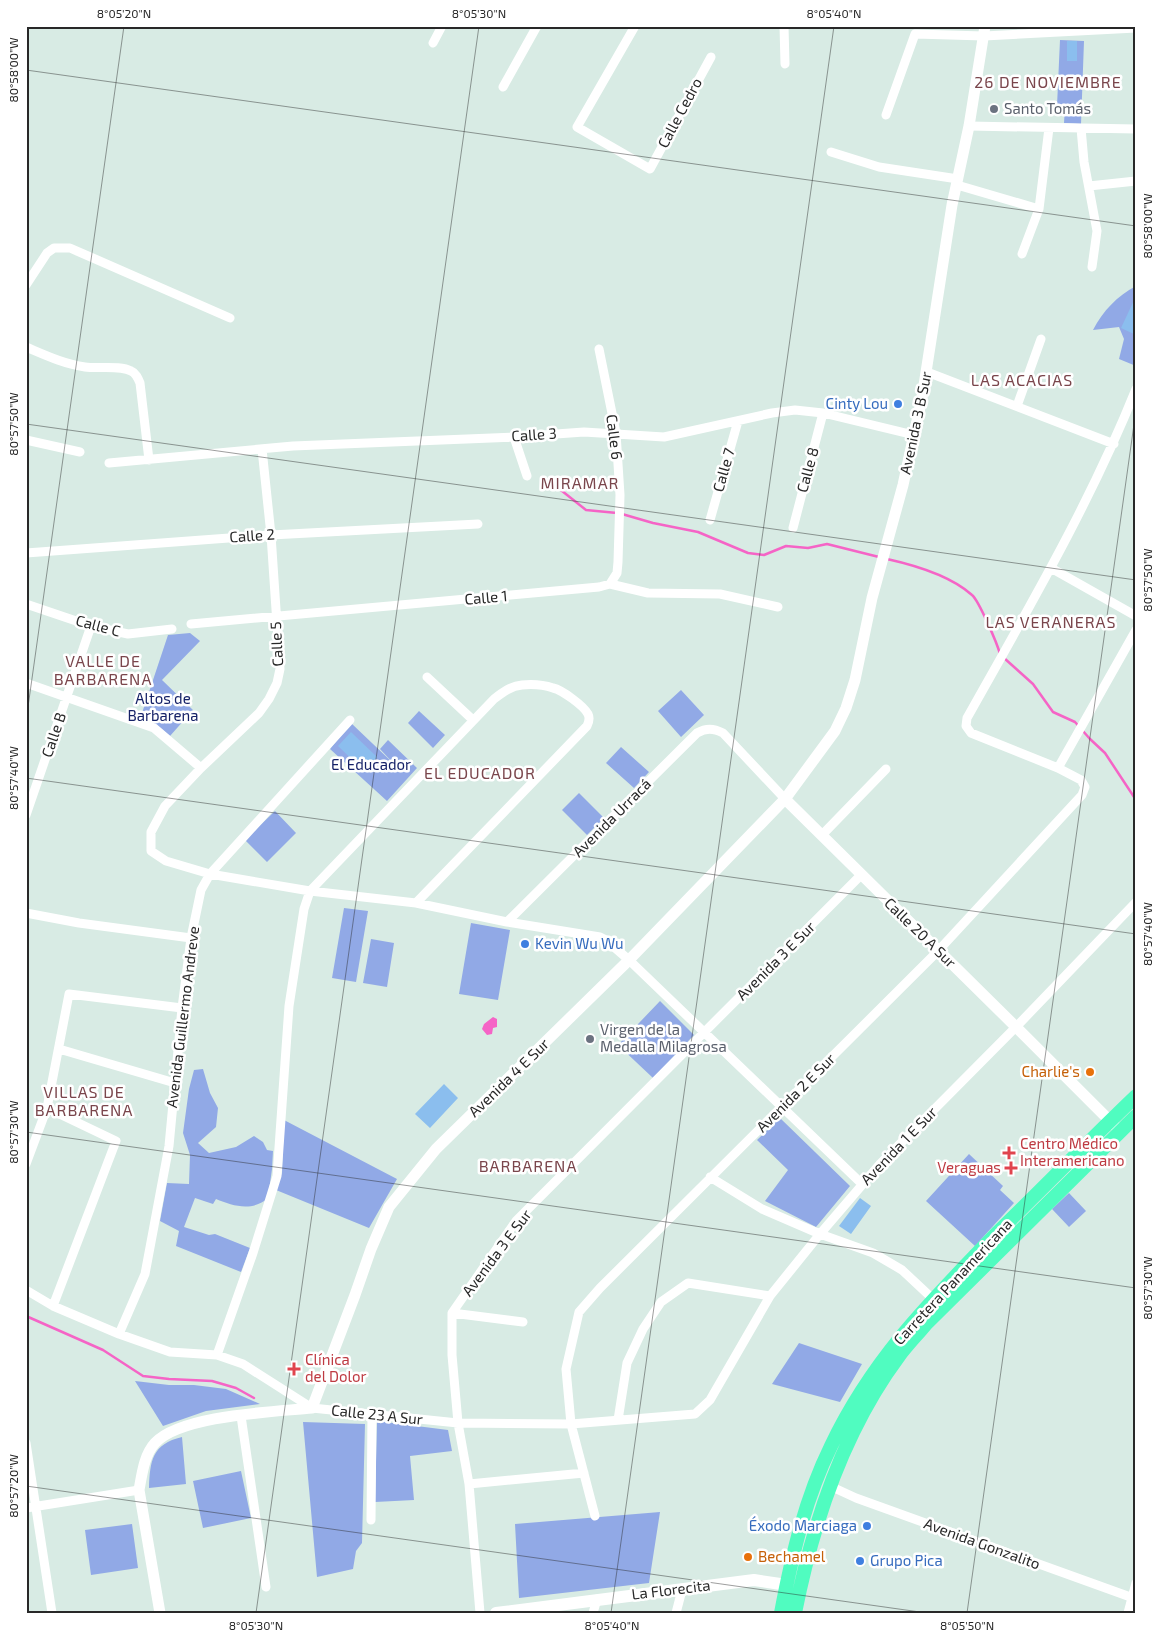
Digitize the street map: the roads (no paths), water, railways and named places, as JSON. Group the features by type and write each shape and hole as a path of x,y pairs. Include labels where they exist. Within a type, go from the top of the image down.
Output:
{"highway":[{"name":"Carretera Panamericana","path":"795,1613 812,1537 830,1486 851,1438 878,1388 899,1356 926,1324 1115,1126 1136,1096"},
{"name":"Carretera Panamericana","path":"781,1613 795,1546 816,1479 846,1416 886,1354 933,1299 1115,1126 1136,1116"},
{"path":"795,1546 821,1492 830,1486 827,1477 828,1469 846,1416"}],"main road":[{"name":"La Florecita","path":"496,1613 754,1580 787,1585"}],"street":[{"path":"433,43 442,26"},
{"path":"503,87 538,26"},
{"name":"Calle Cedro","path":"634,26 577,127 650,169 711,57"},
{"path":"784,26 784,64"},
{"path":"886,115 915,34 1136,28"},
{"name":"Avenida 3 B Sur","path":"785,799 835,731 846,708 855,680 872,598 902,485 927,372 935,307 952,205 969,126 984,31"},
{"path":"969,126 1136,129"},
{"path":"1022,254 1039,209 1050,128"},
{"path":"1080,128 1097,231 1092,267"},
{"path":"831,152 879,167 958,182 1039,209"},
{"path":"1089,186 1136,181"},
{"path":"26,285 47,253 54,248 70,248 230,318"},
{"path":"1017,406 1041,339"},
{"path":"26,347 70,364 122,369 131,371 137,376 140,383 149,460"},
{"name":"Calle 6","path":"599,349 616,433 620,507 617,573 610,584"},
{"path":"927,372 1114,444"},
{"path":"1136,389 1114,444 1051,568 967,718 966,726 971,733 1058,768 1136,630"},
{"name":"Calle 3","path":"109,463 293,446 514,437 584,432 664,437 772,413 795,410 823,412 914,435"},
{"name":"Calle 8","path":"793,528 823,412"},
{"name":"Calle 7","path":"710,520 738,421"},
{"path":"514,437 527,476"},
{"path":"26,440 80,452"},
{"name":"Calle 5","path":"210,874 166,861 151,851 151,832 166,806 259,713 277,683 280,669 271,535 262,449"},
{"name":"Calle 2","path":"26,553 271,535 478,524"},
{"path":"1051,568 1136,616"},
{"name":"Calle 1","path":"191,624 599,588 610,584 648,594 720,594 778,607"},
{"name":"Calle C","path":"26,604 91,626 128,634 172,629"},
{"name":"Calle B","path":"26,814 91,626"},
{"path":"427,677 473,720"},
{"path":"26,683 154,728 202,768"},
{"path":"217,1355 256,1246 278,1176 289,1006 304,908 310,892 494,699 506,690 520,685 554,688 564,692 586,711 589,718 587,726 416,903"},
{"name":"Avenida Guillermo Andreve","path":"119,1334 145,1274 169,1146 182,1008 191,938 202,890 210,874 350,720"},
{"name":"Avenida Urracá","path":"507,922 697,733 710,729 723,733"},
{"name":"Calle 20 A Sur","path":"723,733 785,799 1115,1126"},
{"name":"Avenida 2 E Sur","path":"595,1516 571,1424 566,1369 580,1312 600,1288 710,1176 782,1108 938,950 1082,795 1085,787 1081,780 1058,768"},
{"path":"822,835 886,770"},
{"name":"Avenida 4 E Sur","path":"312,1408 388,1207 436,1149 629,960 785,799"},
{"path":"210,874 310,892 416,903 507,922 600,936 629,960 862,1184"},
{"name":"Avenida 3 E Sur","path":"452,1313 516,1221 861,875"},
{"name":"Avenida 1 E Sur","path":"695,1414 710,1400 770,1296 862,1184 1136,902"},
{"path":"26,913 79,923 191,938"},
{"path":"26,1164 46,1108 69,994 182,1008"},
{"path":"59,1049 175,1083"},
{"path":"46,1108 116,1141 53,1306"},
{"path":"710,1176 762,1209 820,1234 873,1253 902,1270 933,1299"},
{"path":"618,1420 627,1363 642,1329 661,1302 688,1283 770,1296"},
{"name":"Calle 23 A Sur","path":"26,1290 53,1306 119,1334 170,1352 217,1355 243,1364 312,1408 458,1423 571,1424 695,1414"},
{"path":"480,1613 468,1484 458,1423 452,1355 452,1313 523,1322"},
{"path":"160,1613 139,1490 142,1471 148,1454 155,1443 166,1434 191,1425 241,1416 312,1408"},
{"path":"371,1520 372,1415"},
{"path":"241,1416 266,1587"},
{"path":"26,1443 52,1613"},
{"path":"468,1484 584,1473"},
{"name":"Avenida Gonzalito","path":"830,1486 856,1498 1134,1599"},
{"path":"26,1508 139,1490"},
{"path":"1128,1613 1134,1599 1136,1583"},
{"path":"676,1613 682,1590"},
{"path":"594,1613 597,1599"}],"waterway":[{"path":"557,487 586,510 617,513"},
{"path":"622,514 653,523 698,532 748,553 764,555 786,546 808,548 827,544 879,557"},
{"path":"887,559 909,564 943,577 954,582 972,595 983,613 1000,654"},
{"path":"1004,658 1033,684 1053,712 1075,722 1105,753 1136,800"},
{"path":"26,1316 103,1350 143,1376 212,1381 236,1388 254,1398"}],"place":[{"name":"Santo Tomás","path":"994,109"},
{"name":"Cinty Lou","path":"898,404"},
{"name":"Kevin Wu Wu","path":"525,944"},
{"name":"Virgen de la Medalla Milagrosa","path":"590,1039"},
{"name":"Charlie's","path":"1090,1072"},
{"name":"Centro Médico Interamericano","path":"1009,1153"},
{"name":"Veraguas","path":"1011,1168"},
{"name":"Clínica del Dolor","path":"294,1369"},
{"name":"Éxodo Marciaga","path":"867,1526"},
{"name":"Bechamel","path":"748,1557"},
{"name":"Grupo Pica","path":"860,1561"}],"district":[{"name":"26 DE NOVIEMBRE","path":"1048,82"},
{"name":"LAS ACACIAS","path":"1022,380"},
{"name":"MIRAMAR","path":"580,483"},
{"name":"LAS VERANERAS","path":"1051,622"},
{"name":"VALLE DE BARBARENA","path":"103,670"},
{"name":"EL EDUCADOR","path":"480,773"},
{"name":"VILLAS DE BARBARENA","path":"84,1101"},
{"name":"BARBARENA","path":"528,1166"}],"park label":[{"name":"Altos de Barbarena","path":"163,708"},
{"name":"El Educador","path":"371,765"}]}
